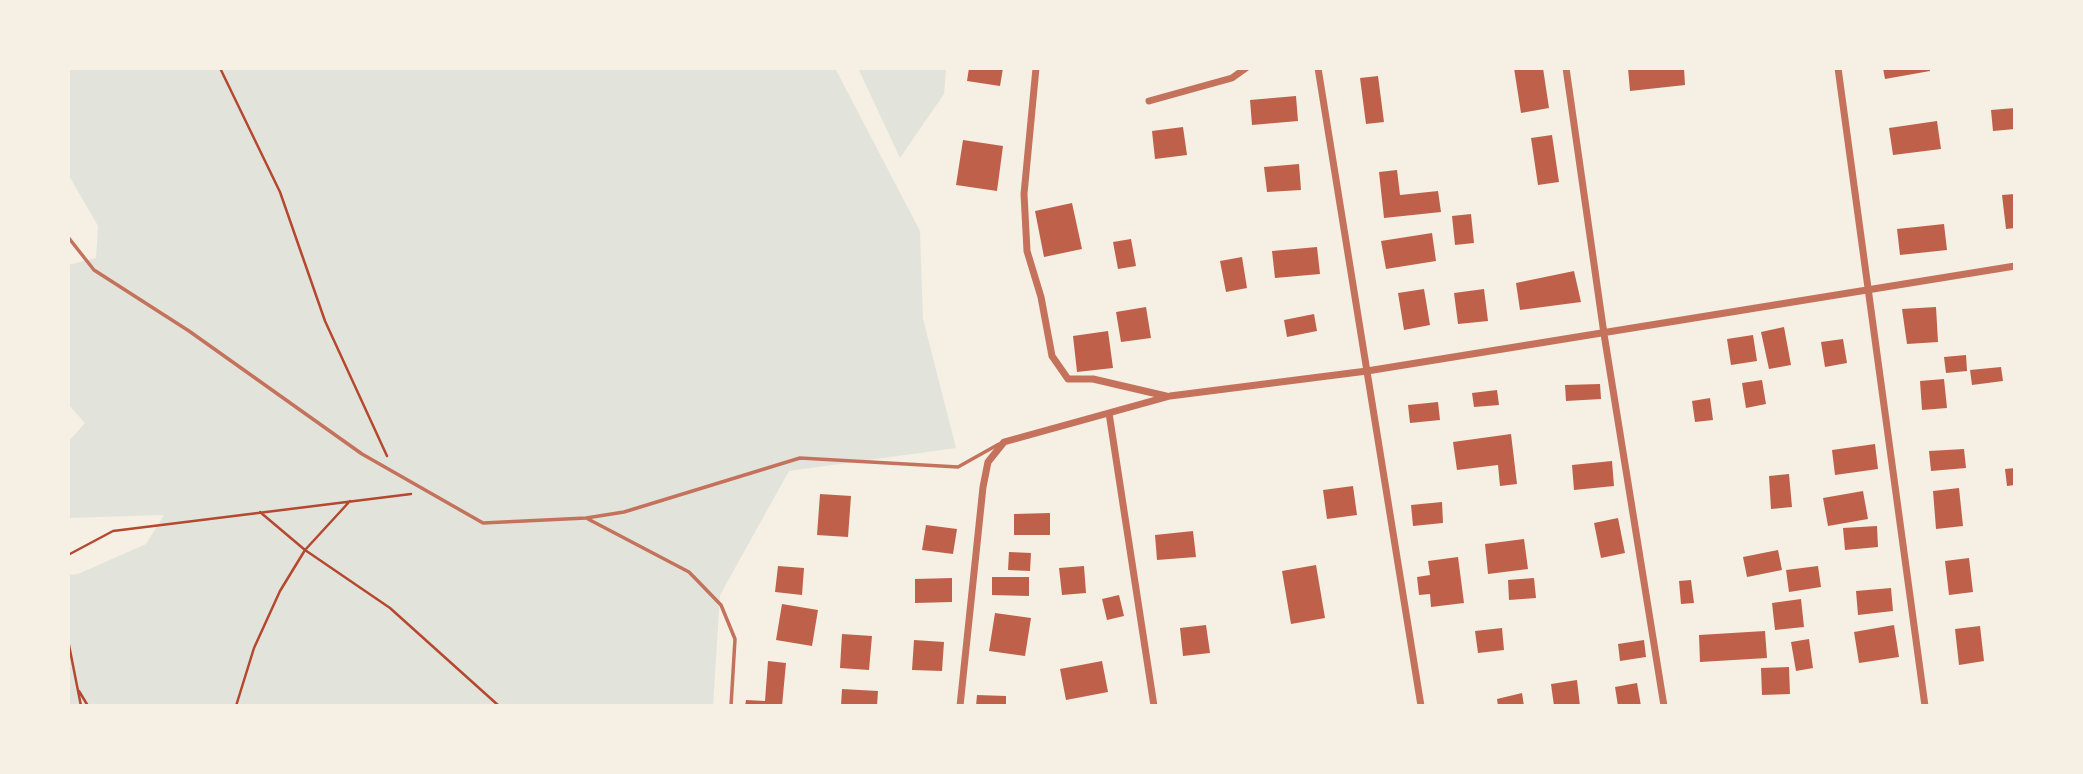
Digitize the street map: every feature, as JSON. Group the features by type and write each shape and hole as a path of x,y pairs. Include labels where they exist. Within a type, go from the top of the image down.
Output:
{"street":[{"path":"1036,68 1030,112 1025,217 1027,251 1041,297 1052,356 1068,379 1093,379 1170,397"},
{"path":"1149,101 1232,78 1247,68"},
{"path":"1318,68 1421,706"},
{"path":"1566,68 1604,334 1664,706"},
{"path":"1838,68 1925,706"},
{"path":"960,706 983,487 988,462 1004,442 1170,397 1367,371 2015,266"},
{"path":"1109,412 1154,706"}],"lane":[{"path":"68,237 94,270 189,331 362,454 483,523 586,518 624,512 800,458 958,467 1004,442"},
{"path":"586,518 689,572 722,606 735,639 731,706"}],"path":[{"path":"220,68 280,192 325,321 394,472"},
{"path":"68,555 113,531 428,492"},
{"path":"236,706 254,648 280,591 306,550 350,501"},
{"path":"260,512 306,550 390,608 499,706"},
{"path":"68,640 81,706"},
{"path":"77,687 88,706"}],"shaded area":[{"path":"68,68 835,68 920,231 923,319 956,448 789,471 720,595 713,706 68,706 68,575 78,574 146,544 164,515 68,518 68,442 85,423 68,404 68,265 96,258 98,226 68,174"},
{"path":"858,68 946,68 944,94 900,158"}],"building":[{"path":"969,68 1003,68 1000,86 967,81"},
{"path":"1514,68 1543,68 1549,108 1521,113"},
{"path":"1628,68 1684,68 1685,85 1630,91"},
{"path":"1883,68 1930,68 1930,71 1885,79"},
{"path":"1378,76 1384,122 1366,124 1360,78"},
{"path":"1296,96 1298,121 1252,125 1250,100"},
{"path":"2015,108 2015,129 1993,131 1991,110"},
{"path":"1937,121 1941,149 1893,155 1889,128"},
{"path":"1183,127 1187,155 1155,159 1152,131"},
{"path":"1552,135 1559,182 1538,185 1531,138"},
{"path":"963,140 1003,146 997,191 956,185"},
{"path":"1299,164 1301,190 1267,192 1264,167"},
{"path":"1397,170 1400,195 1438,191 1441,212 1384,218 1379,172"},
{"path":"2015,194 2015,228 2006,229 2002,195"},
{"path":"1072,203 1082,249 1044,257 1035,211"},
{"path":"1471,214 1474,243 1455,245 1452,216"},
{"path":"1944,224 1947,250 1900,255 1897,229"},
{"path":"1432,233 1436,261 1386,269 1381,241"},
{"path":"1131,239 1136,266 1118,269 1113,242"},
{"path":"1317,247 1320,274 1275,278 1272,251"},
{"path":"1242,257 1247,288 1226,292 1220,261"},
{"path":"1574,271 1581,302 1520,310 1516,283"},
{"path":"1424,289 1430,325 1404,330 1398,293"},
{"path":"1484,289 1488,321 1458,324 1454,293"},
{"path":"1146,307 1151,338 1121,342 1116,312"},
{"path":"1936,307 1938,342 1907,344 1902,309"},
{"path":"1314,314 1317,331 1287,337 1284,320"},
{"path":"1784,327 1791,365 1769,369 1761,332"},
{"path":"1108,331 1113,368 1077,372 1073,336"},
{"path":"1753,335 1757,361 1731,365 1727,339"},
{"path":"1843,339 1847,363 1825,367 1821,342"},
{"path":"1966,355 1967,371 1946,373 1944,357"},
{"path":"2001,367 2003,381 1972,385 1970,370"},
{"path":"1944,379 1947,408 1922,410 1920,381"},
{"path":"1762,380 1766,404 1746,408 1742,383"},
{"path":"1600,384 1601,399 1566,401 1565,385"},
{"path":"1497,390 1499,405 1474,407 1472,393"},
{"path":"1710,398 1713,420 1695,422 1692,401"},
{"path":"1438,402 1440,420 1410,423 1408,405"},
{"path":"1511,434 1517,484 1500,486 1498,465 1457,470 1453,442"},
{"path":"1875,444 1878,469 1835,475 1832,450"},
{"path":"1964,449 1966,468 1931,471 1929,451"},
{"path":"1612,461 1614,486 1574,490 1572,465"},
{"path":"2015,468 2015,485 2007,486 2005,469"},
{"path":"1789,474 1792,507 1771,509 1769,476"},
{"path":"1353,486 1357,515 1327,519 1323,490"},
{"path":"1959,488 1963,526 1936,529 1933,491"},
{"path":"1863,491 1868,519 1828,526 1823,498"},
{"path":"820,494 851,496 848,537 817,535"},
{"path":"1442,502 1443,523 1413,526 1411,505"},
{"path":"1050,513 1050,535 1014,535 1014,514"},
{"path":"1618,518 1625,553 1601,558 1594,523"},
{"path":"926,525 957,529 953,554 922,550"},
{"path":"1877,526 1878,547 1845,550 1843,528"},
{"path":"1193,531 1196,557 1157,560 1155,535"},
{"path":"1524,539 1528,569 1488,574 1485,544"},
{"path":"1778,550 1782,570 1747,577 1743,557"},
{"path":"1009,552 1031,553 1030,571 1008,570"},
{"path":"1458,557 1464,603 1431,607 1430,594 1419,595 1417,577 1430,575 1428,561"},
{"path":"1969,558 1973,592 1949,595 1945,561"},
{"path":"1316,565 1325,618 1291,624 1282,571"},
{"path":"778,566 804,568 802,595 775,592"},
{"path":"1084,566 1086,593 1062,595 1059,568"},
{"path":"1818,566 1821,587 1789,592 1786,570"},
{"path":"992,577 1029,577 1029,596 992,595"},
{"path":"952,578 952,602 915,603 915,579"},
{"path":"1534,578 1536,598 1509,600 1508,580"},
{"path":"1691,580 1694,603 1681,604 1679,581"},
{"path":"1891,588 1893,611 1858,615 1856,591"},
{"path":"1119,595 1124,616 1107,620 1102,599"},
{"path":"1801,599 1804,627 1775,630 1772,603"},
{"path":"782,604 818,610 812,646 776,640"},
{"path":"995,613 1031,618 1025,656 989,651"},
{"path":"1206,625 1210,653 1183,656 1180,628"},
{"path":"1894,625 1899,657 1859,663 1854,632"},
{"path":"1980,626 1984,661 1959,665 1955,629"},
{"path":"1502,628 1504,650 1478,653 1475,631"},
{"path":"1765,631 1767,658 1700,662 1699,635"},
{"path":"842,634 872,636 869,670 840,668"},
{"path":"1809,639 1813,668 1796,671 1791,642"},
{"path":"914,640 944,642 942,671 912,670"},
{"path":"1644,640 1646,657 1620,661 1618,644"},
{"path":"768,661 786,663 782,706 745,706 746,700 765,701"},
{"path":"1102,661 1108,692 1066,700 1060,669"},
{"path":"1789,667 1790,694 1762,695 1761,668"},
{"path":"1577,680 1580,706 1554,706 1551,684"},
{"path":"1637,683 1641,706 1618,706 1615,687"},
{"path":"842,689 878,691 877,706 841,706"},
{"path":"1522,693 1524,706 1498,706 1497,699"},
{"path":"977,695 1006,696 1006,706 976,706"}]}
